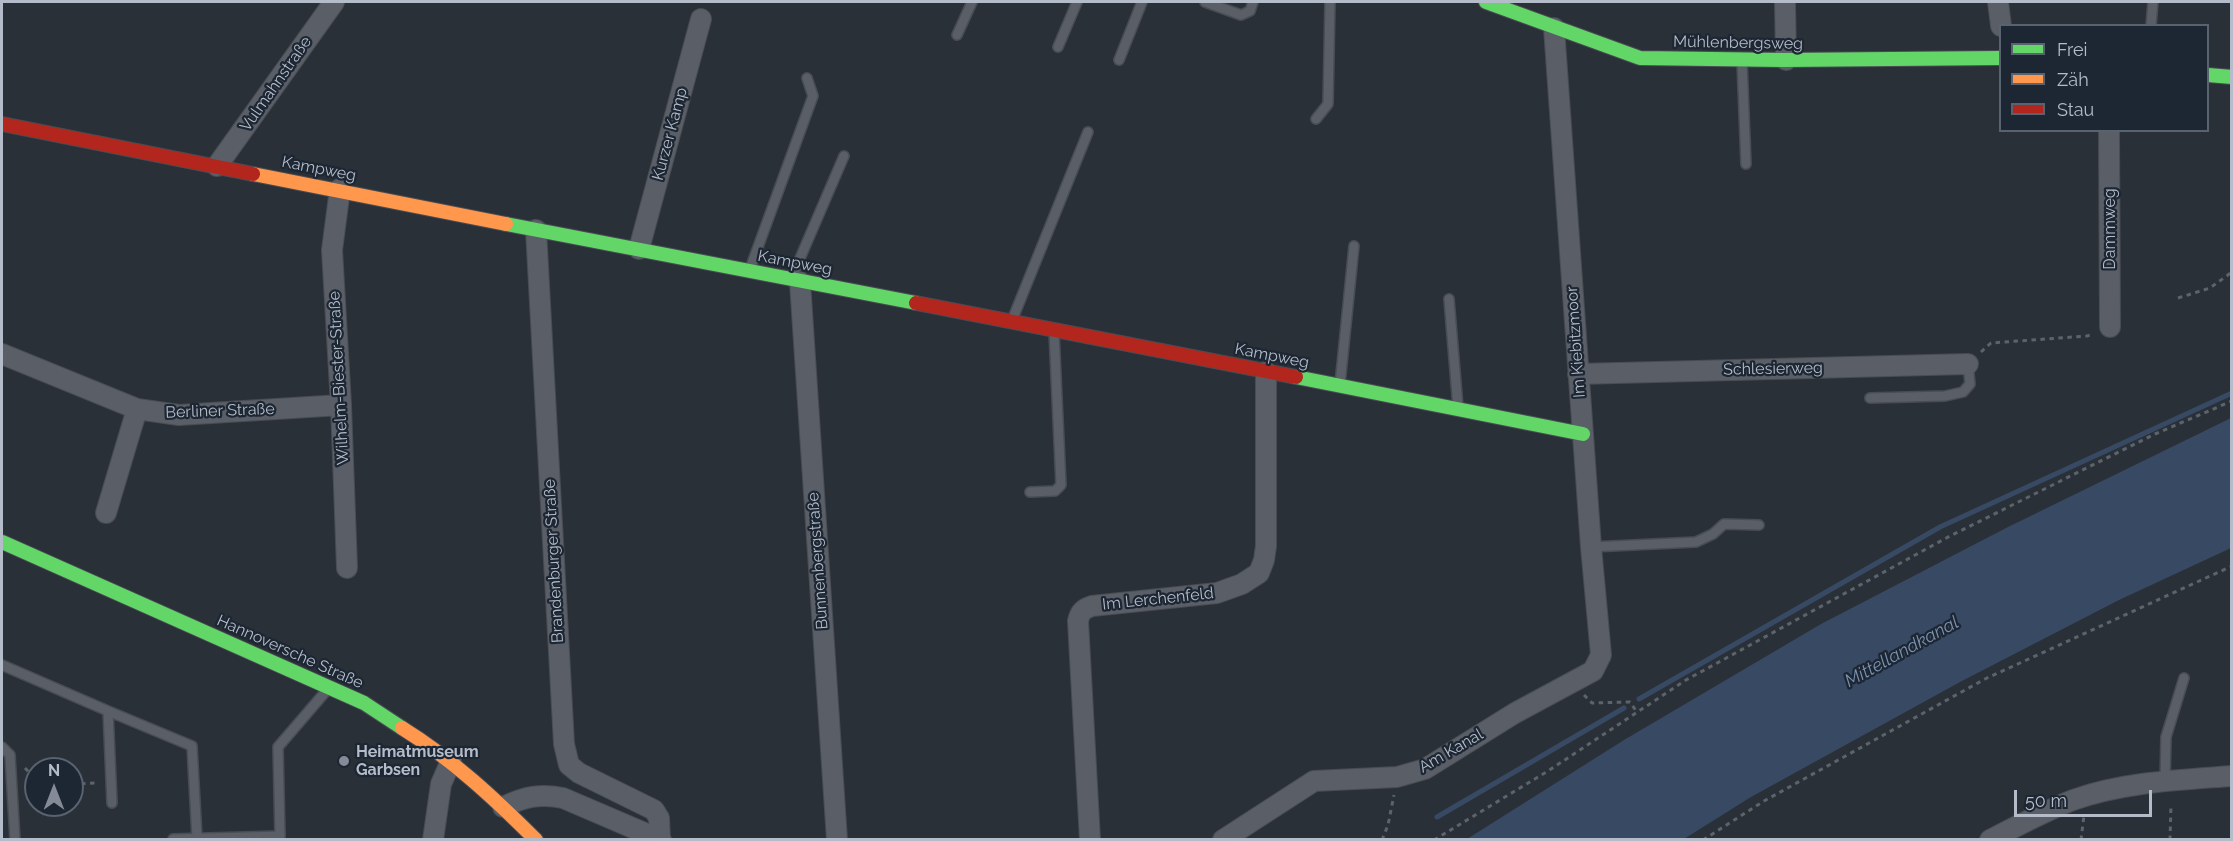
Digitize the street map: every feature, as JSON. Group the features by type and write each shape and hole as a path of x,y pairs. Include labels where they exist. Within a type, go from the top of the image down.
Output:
{"street":[{"name":"Vulmahnstraße","path":"217,166 334,2"},
{"name":"Mühlenbergsweg","path":"1486,2 1640,58 1741,60 1999,58"},
{"path":"1785,2 1786,60"},
{"path":"1998,2 2001,24"},
{"name":"Kurzer Kamp","path":"639,249 701,19"},
{"name":"Im Kiebitzmoor","path":"1554,28 1578,374 1601,655"},
{"path":"2209,75 2232,77"},
{"name":"Kampweg","path":"2,123 795,281 1012,321 1583,434"},
{"name":"Dammweg","path":"2109,132 2110,327"},
{"name":"Wilhelm-Biester-Straße","path":"340,189 332,250 347,568"},
{"name":"Brandenburger Straße","path":"536,230 564,744 569,765 579,773 654,810 659,818 661,839"},
{"name":"Bunnenbergstraße","path":"795,281 837,840"},
{"name":"Berliner Straße","path":"2,354 136,409 179,415 341,405"},
{"name":"Schlesierweg","path":"1578,374 1968,364"},
{"name":"Im Lerchenfeld","path":"1090,840 1078,621 1080,614 1084,609 1092,606 1217,593 1242,584 1259,573 1266,546 1266,372"},
{"path":"106,513 136,409"},
{"name":"Hannoversche Straße","path":"2,542 364,702 451,761 536,840"},
{"name":"Am Kanal","path":"1223,840 1314,781 1397,777 1425,769 1515,713 1593,671 1601,655"},
{"path":"433,840 441,784 451,761"},
{"path":"1990,840 2073,800 2114,789 2165,781 2232,776"},
{"path":"503,807 535,795 549,795 563,798 661,839"}],"lane":[{"path":"957,35 972,2"},
{"path":"1058,47 1077,2"},
{"path":"1119,60 1142,2"},
{"path":"1205,2 1241,15 1250,12 1253,2"},
{"path":"1316,119 1328,104 1330,2"},
{"path":"2151,24 2153,2"},
{"path":"1741,60 1746,164"},
{"path":"749,271 813,96 807,78"},
{"path":"1012,321 1088,132"},
{"path":"795,281 844,156"},
{"path":"1339,386 1354,246"},
{"path":"1449,299 1458,409"},
{"path":"1030,492 1055,491 1061,485 1053,329"},
{"path":"1870,398 1945,396 1963,392 1971,384 1968,364"},
{"path":"1591,547 1696,542 1713,534 1724,524 1759,525"},
{"path":"2,665 192,746 197,838"},
{"path":"2165,781 2166,737 2184,678"},
{"path":"173,839 280,836 278,747 330,687"},
{"path":"108,711 112,803"},
{"path":"2,747 10,755 15,840"}],"path":[{"path":"2178,298 2210,288 2232,272"},
{"path":"1968,364 1991,343 2086,336 2110,327"},
{"path":"1434,840 1548,771 1686,680 1950,536 2155,434 2232,401"},
{"path":"1703,840 1764,801 1985,679 2232,566"},
{"path":"1572,683 1592,702 1630,702 1637,712"},
{"path":"1382,840 1388,825 1397,777"},
{"path":"84,783 111,782"},
{"path":"2170,804 2170,840"},
{"path":"2081,840 2086,805"}],"water":[{"name":"Mittellandkanal","path":"2231,418 2231,548 2119,600 1960,682 1751,797 1684,839 1467,839 1624,740 1821,624 2008,527"}],"waterway":[{"path":"1639,699 1940,527 2232,393"},
{"path":"1437,817 1624,708"}],"traffic: fast":[{"path":"1486,2 1640,58 1783,60 1999,58"},
{"path":"2209,75 2232,77"},
{"path":"506,224 916,303"},
{"path":"1296,377 1583,434"},
{"path":"2,542 364,703 402,728"}],"traffic: slow":[{"path":"253,174 506,224"},
{"path":"402,728 472,780 536,840"}],"traffic: jam":[{"path":"2,124 253,174"},
{"path":"916,303 1296,377"}],"place":[{"name":"Heimatmuseum Garbsen","path":"344,761"}]}
